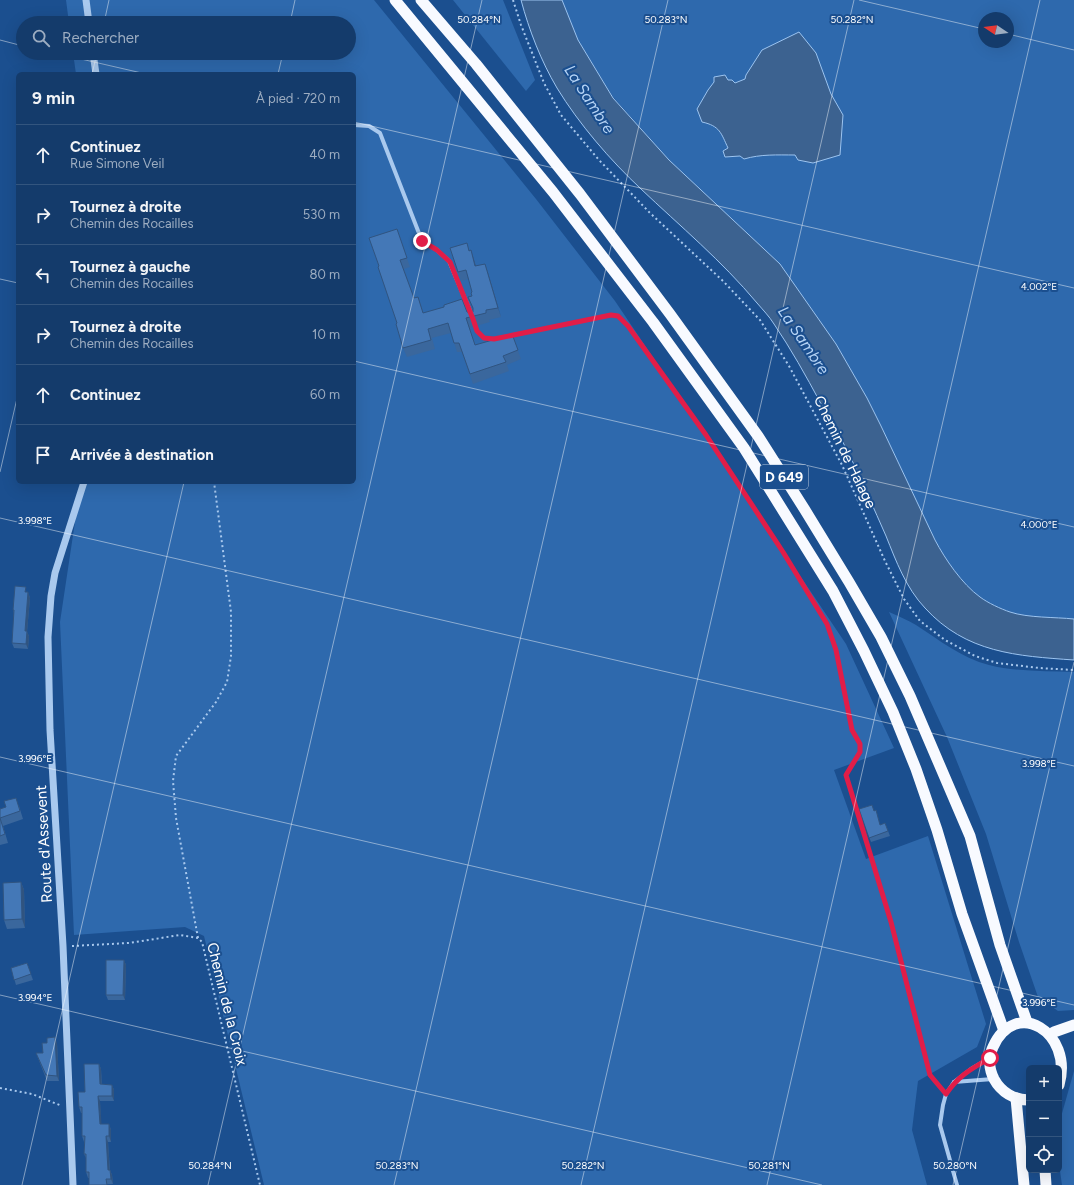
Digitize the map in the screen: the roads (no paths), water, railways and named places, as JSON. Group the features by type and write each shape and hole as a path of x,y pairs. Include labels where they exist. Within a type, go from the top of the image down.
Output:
{"highway":[{"name":"D 649","path":"395,0 553,192 653,322 744,448 832,591 864,651 893,712 916,769 937,830 962,914 1004,1031"},
{"name":"D 649","path":"421,0 476,64 580,194 670,314 758,436 849,582 881,637 910,696 970,836 1000,945 1027,1022"},
{"path":"1026,1100 1016,1098 1005,1092 997,1084 992,1074 990,1058 991,1051 996,1040 1004,1031 1015,1025 1027,1022 1037,1023 1054,1032 1068,1050 1065,1074 1062,1080"},
{"path":"1054,1032 1074,1025"},
{"path":"1016,1098 1024,1185"},
{"path":"1045,1173 1046,1185"}],"street":[{"path":"86,0 88,16"},
{"path":"94,60 96,72"},
{"path":"356,125 369,126 380,133 422,241 437,250 450,262 473,319"},
{"name":"Route d'Assevent","path":"73,1185 63,946 50,730 48,637 51,596 55,573 83,484"},
{"path":"956,1185 940,1125 946,1094 954,1082 971,1068 990,1058"},
{"path":"954,1082 995,1079"}],"lane":[{"path":"860,752 846,775 891,922 930,1075 946,1094"}],"water":[{"name":"La Sambre","path":"521,0 562,0 578,40 613,98 669,160 780,264 836,344 867,398 935,540 960,578 973,592 991,604 1006,611 1042,617 1074,619 1074,660 1013,654 975,643 958,635 941,623 918,600 902,574 846,447 780,333 766,313 730,273 629,178 585,128 557,88 546,67 532,34"},
{"path":"799,32 816,53 831,94 843,115 840,155 813,163 798,160 795,155 775,155 750,157 744,159 740,156 725,157 723,151 728,148 721,134 713,126 702,122 697,109 714,82 714,77 725,75 728,80 732,80 735,83 745,79 762,50"}]}
